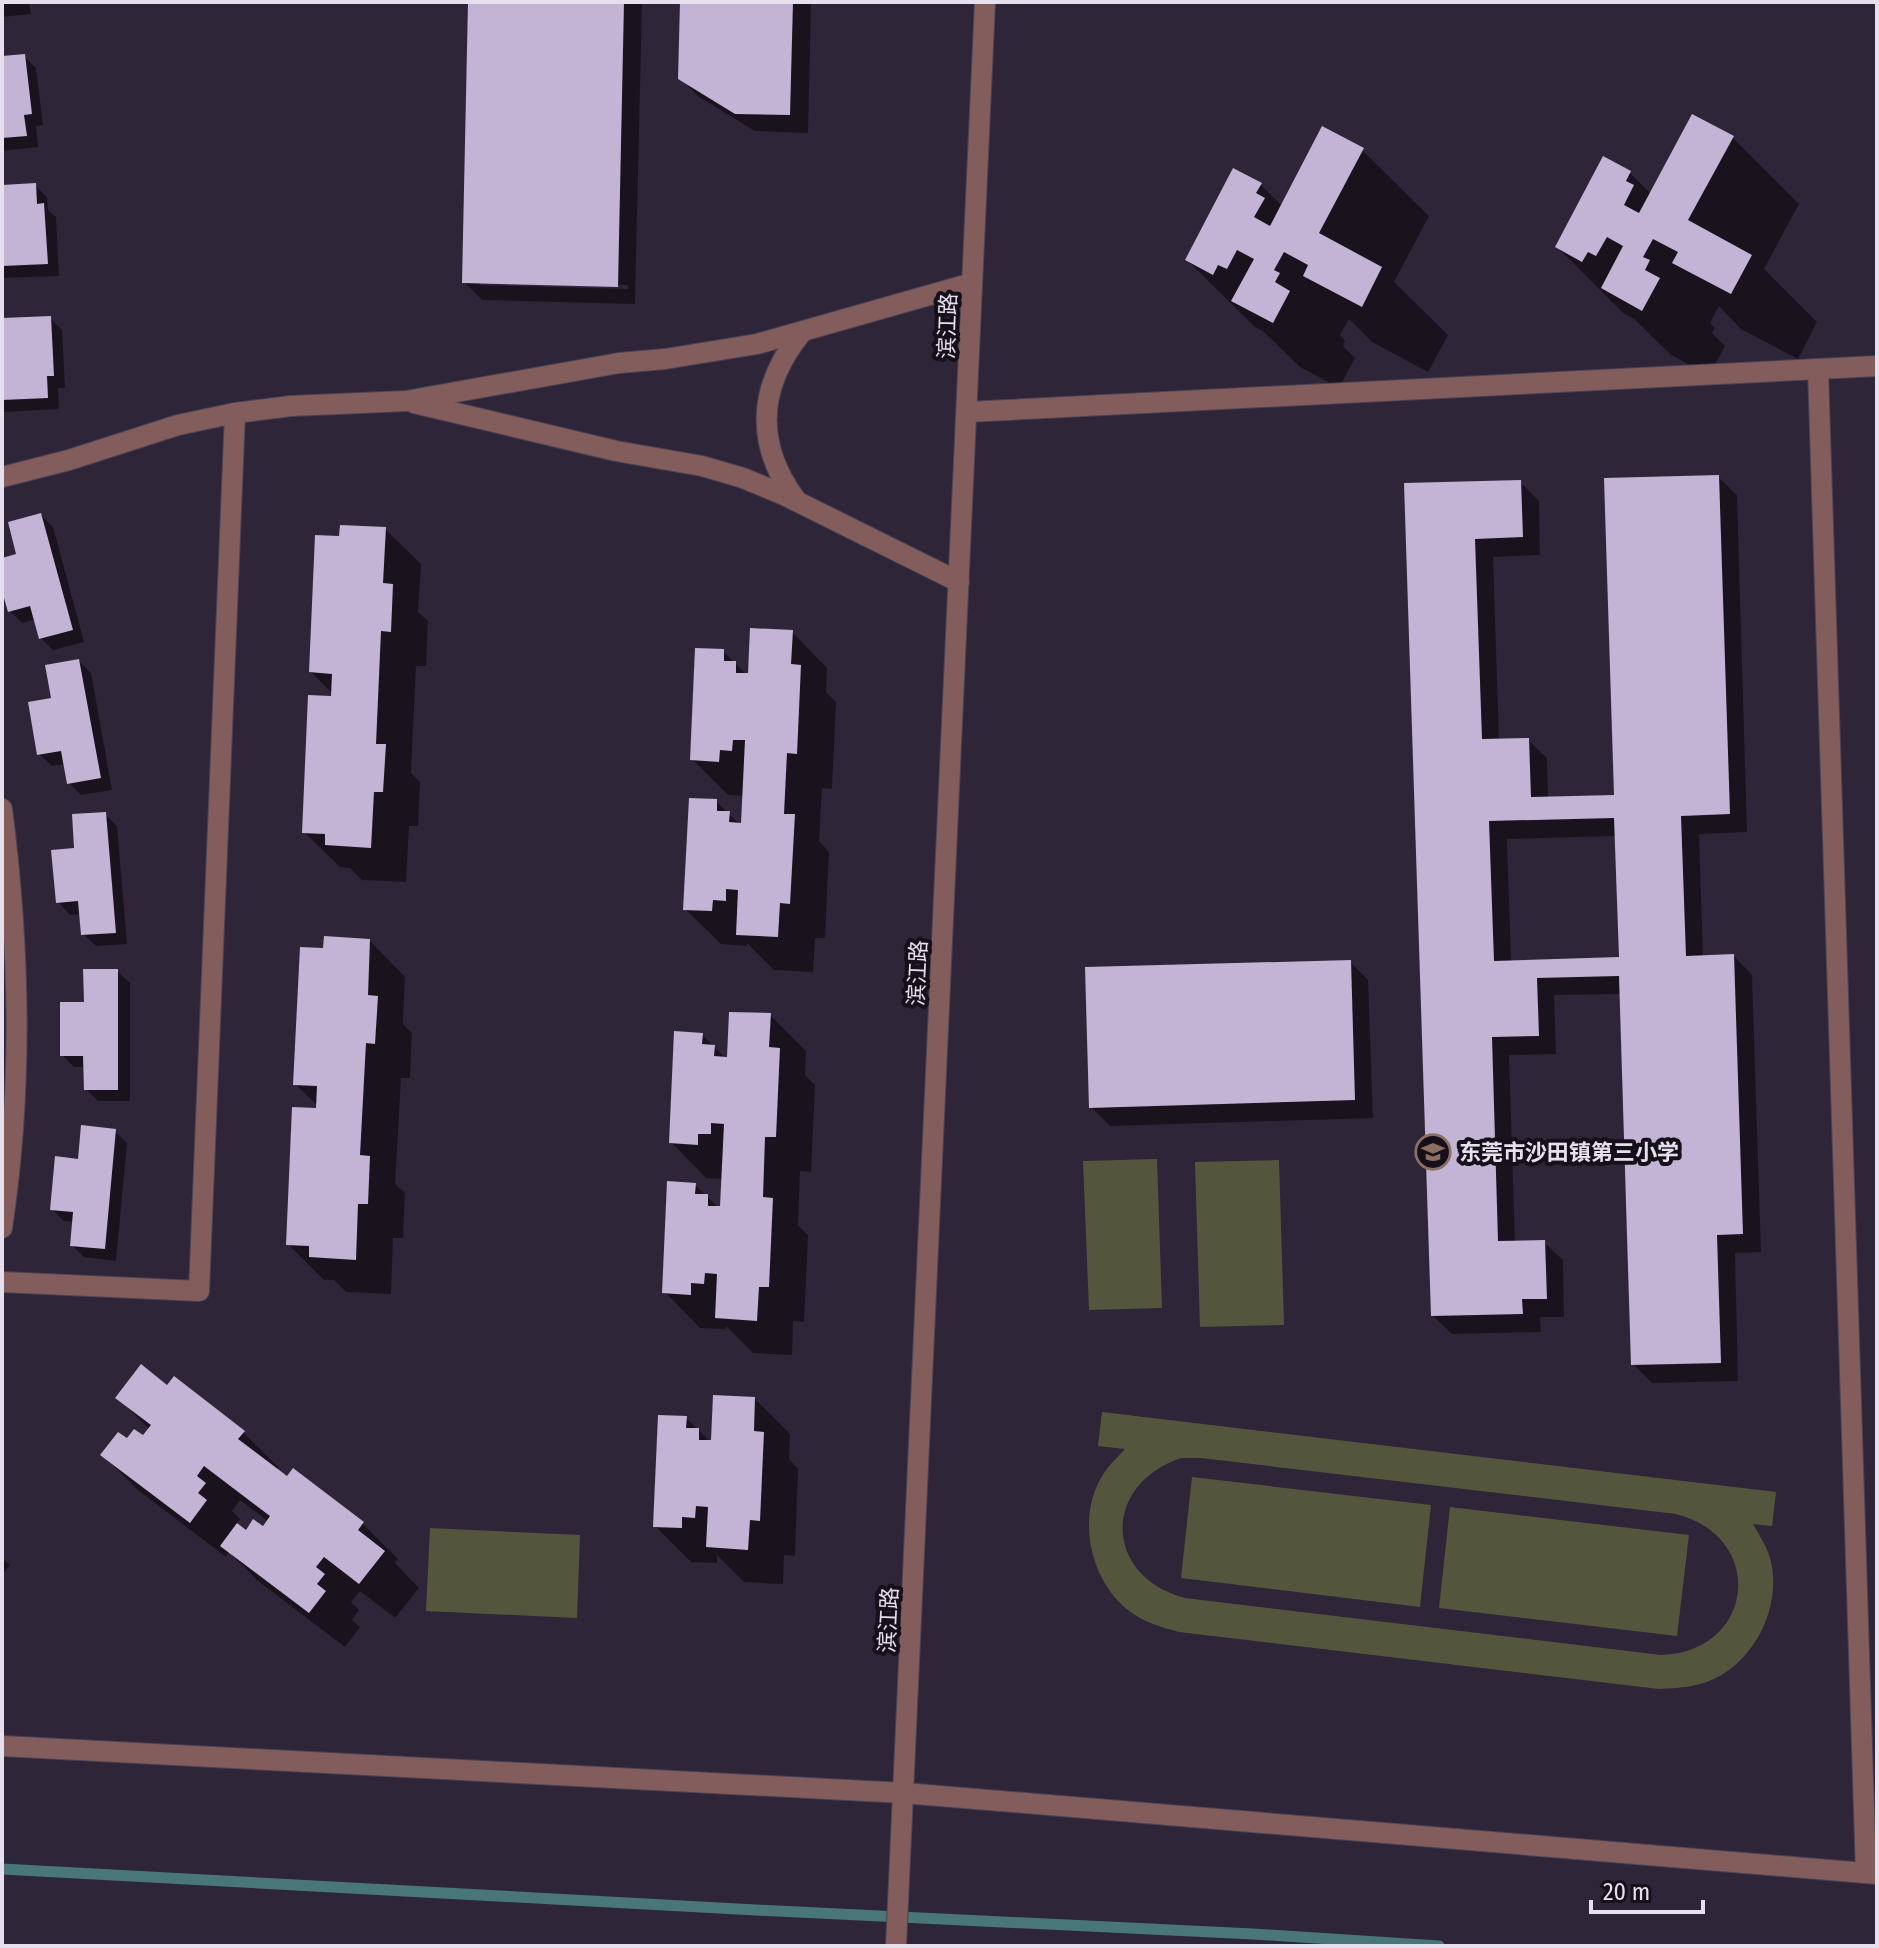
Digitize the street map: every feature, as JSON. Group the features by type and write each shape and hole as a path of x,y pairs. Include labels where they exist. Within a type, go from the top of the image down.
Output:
{"street":[{"name":"滨江路","path":"896,1946 985,2"},
{"path":"2,477 69,460 178,425 235,413 291,406 406,401 619,363 712,352 802,332 972,283"},
{"path":"797,502 773,462 767,439 766,416 769,393 777,371 802,332"},
{"path":"967,412 1877,366"},
{"path":"2,1746 904,1793 1871,1873 1818,369"},
{"path":"406,401 616,451 702,466 743,478 959,582"},
{"path":"2,1282 199,1291 235,413"},
{"path":"2,809 11,875 17,1038 14,1120 2,1228"}],"green space":[{"path":"1157,1159 1162,1308 1089,1310 1083,1161"},
{"path":"1279,1160 1284,1325 1200,1327 1195,1162"},
{"path":"1102,1412 1776,1492 1772,1526 1753,1524 1768,1552 1772,1570 1770,1607 1755,1642 1730,1669 1701,1684 1659,1689 1179,1632 1146,1621 1128,1610 1115,1597 1096,1564 1091,1546 1090,1508 1104,1473 1125,1449 1098,1446","holes":["1181,1458 1676,1514 1705,1527 1725,1545 1736,1568 1738,1592 1731,1615 1716,1635 1692,1649 1661,1655 1185,1598 1158,1587 1139,1571 1127,1552 1123,1530 1126,1509 1136,1488 1155,1471"]},
{"path":"1192,1477 1431,1505 1420,1607 1181,1578"},
{"path":"1450,1507 1689,1535 1677,1636 1439,1608"},
{"path":"430,1528 580,1535 577,1618 426,1611"}],"building":[{"path":"468,2 624,2 618,287 462,283"},
{"path":"680,2 793,2 790,115 735,114 678,79"},
{"path":"25,54 32,114 24,115 27,136 2,138 2,56"},
{"path":"1692,114 1734,136 1688,220 1752,255 1731,294 1672,263 1678,252 1653,239 1643,257 1650,260 1645,270 1660,278 1642,311 1601,288 1623,246 1607,237 1596,256 1588,252 1582,262 1555,247 1603,156 1631,171 1626,181 1634,185 1624,205 1639,213"},
{"path":"1322,126 1364,148 1319,233 1382,267 1362,307 1303,276 1308,265 1284,252 1274,270 1280,273 1275,282 1290,291 1273,323 1231,301 1254,259 1237,250 1227,269 1218,265 1213,275 1185,260 1233,168 1262,183 1256,193 1265,198 1254,217 1270,226"},
{"path":"36,183 37,204 44,203 48,264 2,266 2,185"},
{"path":"51,316 54,376 47,376 48,398 2,400 2,318"},
{"path":"1719,475 1730,814 1681,816 1686,956 1734,954 1743,1234 1717,1235 1721,1363 1631,1365 1619,976 1537,978 1539,1036 1492,1037 1498,1241 1545,1240 1547,1299 1522,1299 1523,1314 1431,1316 1404,483 1521,480 1523,537 1475,539 1482,739 1529,738 1531,797 1614,795 1604,478","holes":["1614,818 1619,957 1494,961 1489,821"]},
{"path":"41,513 73,630 39,639 30,606 8,612 2,591 2,558 16,554 8,522"},
{"path":"340,525 386,527 383,583 393,584 391,632 381,631 376,744 386,744 383,792 374,792 371,848 325,845 325,834 302,833 308,695 331,696 332,674 309,672 315,535 339,536"},
{"path":"750,628 793,630 791,664 801,665 797,754 787,753 784,814 795,814 790,904 780,903 778,937 736,935 738,890 726,889 726,901 713,900 712,911 683,910 689,798 717,799 717,811 730,811 729,822 741,823 745,740 733,740 732,751 720,750 719,762 690,760 695,648 724,649 724,661 736,661 736,673 748,673"},
{"path":"79,659 101,778 67,784 61,751 37,755 28,702 51,698 45,665"},
{"path":"106,812 116,933 81,935 78,901 56,903 51,850 74,848 72,814"},
{"path":"324,936 370,939 368,995 378,996 375,1044 366,1043 360,1155 370,1156 368,1204 358,1204 356,1260 309,1257 309,1246 286,1245 292,1107 316,1108 317,1086 293,1085 300,947 323,948"},
{"path":"1351,960 1355,1100 1089,1108 1085,967"},
{"path":"83,969 118,969 118,1090 84,1090 83,1056 60,1056 60,1002 84,1002"},
{"path":"729,1012 771,1013 769,1047 780,1048 776,1137 765,1137 763,1197 773,1198 769,1287 759,1287 757,1321 715,1318 717,1274 705,1273 704,1284 691,1283 691,1295 662,1293 667,1181 696,1183 695,1194 708,1194 708,1206 720,1206 724,1124 711,1123 711,1134 698,1134 698,1145 669,1143 674,1031 703,1033 702,1044 715,1045 714,1056 727,1057"},
{"path":"81,1125 116,1129 105,1249 70,1246 73,1212 50,1210 55,1156 78,1159"},
{"path":"141,1364 167,1385 174,1376 245,1431 238,1439 287,1476 293,1468 364,1522 358,1530 385,1551 359,1584 324,1557 316,1567 325,1574 317,1584 326,1591 309,1613 220,1546 237,1523 246,1530 253,1519 263,1526 270,1516 204,1466 197,1476 206,1483 198,1493 207,1500 190,1523 100,1455 118,1432 127,1438 134,1429 143,1435 151,1425 115,1398"},
{"path":"713,1395 755,1397 754,1431 764,1432 760,1521 750,1520 748,1550 706,1547 708,1507 696,1506 695,1518 682,1517 682,1528 653,1527 658,1415 687,1416 686,1428 699,1428 699,1440 711,1440"}],"waterway":[{"path":"2,1869 1439,1946"}],"place":[{"name":"东莞市沙田镇第三小学","path":"1433,1152"}]}
